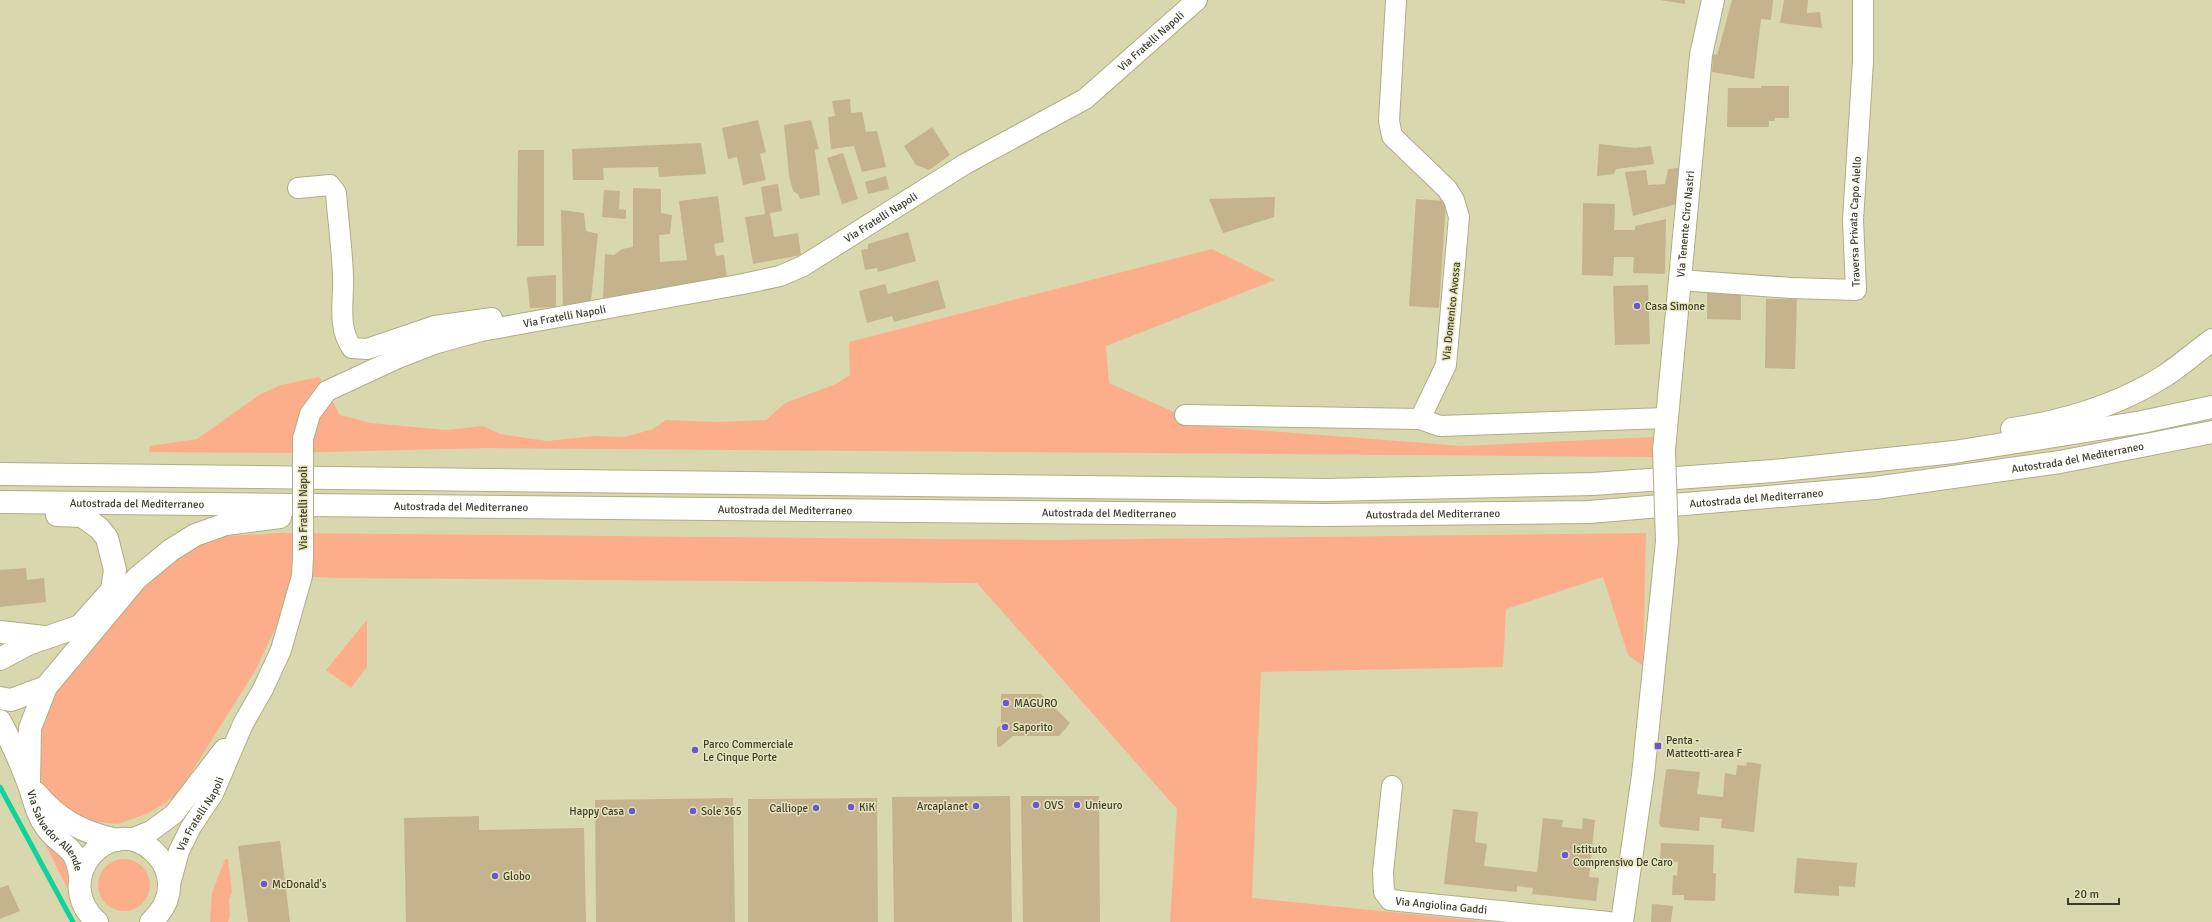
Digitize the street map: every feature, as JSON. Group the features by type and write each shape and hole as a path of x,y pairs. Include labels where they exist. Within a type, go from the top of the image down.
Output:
{"main road":[{"name":"Via Tenente Ciro Nastri","path":"1622,922 1642,775 1667,541 1664,450 1666,418 1701,55 1713,0"},
{"path":"1593,484 1646,469 1775,458 1953,437 2015,428 2074,416 2104,407 2132,394 2166,375 2212,340"},
{"name":"Autostrada del Mediterraneo","path":"3,473 1326,490 1593,484 1773,471 1954,452 2142,422 2212,407"},
{"name":"Autostrada del Mediterraneo","path":"0,502 726,511 1325,515 1589,512 1875,488 2060,462 2212,432"},
{"path":"2060,462 2148,457 2212,447"},
{"path":"29,784 30,728 46,687 137,578 171,550 195,535 226,524 278,517 644,519 726,511"},
{"path":"0,514 82,516 98,528 107,538 115,570 112,590 80,626 28,644 0,659"},
{"path":"0,632 49,638"},
{"path":"0,698 11,700 46,687"},
{"name":"Via Salvador Allende","path":"0,721 29,784 37,811 46,828 72,850 78,860 80,876"},
{"name":"Via Salvador Allende","path":"29,784 58,816 76,827 96,835 139,842 157,854 164,863 170,884"},
{"path":"96,922 89,914 80,896 80,876 89,856 97,848 123,840"},
{"path":"151,922 165,914 170,884"}],"street":[{"name":"Via Fratelli Napoli","path":"170,884 179,851 191,827 214,794 243,724 263,689 281,650 302,576 304,439 310,414 327,391 398,358 437,343 481,331 743,284 780,276 804,266 965,164 1085,99 1197,0"},
{"name":"Via Domenico Avossa","path":"1396,0 1389,121 1392,136 1447,189 1454,200 1459,217 1446,365 1420,419"},
{"name":"Traversa Privata Capo Aiello","path":"1679,280 1792,288 1856,290 1853,220 1863,61 1863,0"},
{"name":"Via Fratelli Napoli","path":"298,188 330,185 336,193 343,276 342,322 346,340 352,348 367,349 434,326 490,317 515,325"},
{"path":"1185,415 1420,419 1440,426 1666,418"},
{"name":"Via Fratelli Napoli","path":"123,840 151,831 174,814 243,724"},
{"name":"Via Angiolina Gaddi","path":"1392,786 1383,872 1384,892 1390,900 1609,922"}],"shaded area":[{"path":"1212,249 1275,280 1106,346 1109,383 1205,426 1462,446 1653,437 1654,457 485,448 286,453 149,452 150,446 197,439 259,395 281,385 319,377 340,415 371,423 446,430 483,426 500,434 547,441 595,436 625,437 653,429 666,420 717,422 766,420 785,403 836,384 850,375 849,342"},
{"path":"279,533 1050,540 1646,533 1643,666 1628,655 1603,577 1506,609 1503,667 1261,672 1252,898 1490,922 1170,922 1177,809 977,583 337,578 293,576 279,621 255,671 179,792 149,813 118,824 91,821 61,804 45,791 38,769 37,734 48,701 147,581 170,561 210,537"},
{"path":"367,620 367,667 351,688 326,670"},
{"path":"46,846 48,846 63,860 67,868 67,888"},
{"path":"119,859 129,859 143,866 150,880 150,890 143,904 129,911 119,911 109,907 102,900 98,890 98,880 102,870 109,863"},
{"path":"225,859 228,859 232,892 229,900 230,916 228,922 210,922 212,893"}],"building":[{"path":"1660,0 1685,0 1685,4"},
{"path":"1732,0 1773,0 1771,20 1761,19 1754,79 1712,72 1713,54 1717,55"},
{"path":"1784,0 1808,0 1807,13 1820,12 1822,28 1780,23"},
{"path":"1761,86 1789,86 1789,118 1775,118 1775,121 1769,121 1769,127 1727,127 1728,88 1761,88"},
{"path":"850,99 851,113 862,112 866,132 877,131 886,167 862,172 854,146 831,149 828,117 835,116 832,101"},
{"path":"758,120 766,152 760,154 766,180 743,185 737,157 728,159 722,128"},
{"path":"811,120 819,149 815,150 820,195 800,199 798,194 793,191 789,176 784,125"},
{"path":"932,127 950,155 929,170 916,165 904,146"},
{"path":"701,143 706,174 659,177 658,167 603,168 604,180 573,180 572,149"},
{"path":"1599,144 1635,148 1651,146 1654,164 1616,169 1614,174 1597,176"},
{"path":"518,150 544,150 544,246 517,246"},
{"path":"843,153 858,199 842,204 827,158"},
{"path":"1685,167 1680,203 1633,216 1625,172 1646,170 1648,185 1665,184 1668,169"},
{"path":"886,176 889,189 868,194 865,182"},
{"path":"778,184 782,211 770,213 774,237 798,233 801,255 753,264 745,217 765,214 761,187"},
{"path":"633,188 661,189 661,213 672,215 670,234 659,235 660,262 687,260 679,201 718,196 724,242 714,244 716,256 724,255 727,279 660,293 603,298 605,254 614,255 622,249 633,247"},
{"path":"604,190 620,191 619,209 626,210 626,219 602,217"},
{"path":"1275,197 1274,217 1223,233 1209,199"},
{"path":"1416,199 1446,201 1439,308 1409,306"},
{"path":"1583,203 1615,204 1614,230 1635,230 1635,226 1666,219 1665,274 1633,273 1634,257 1614,257 1613,276 1582,275"},
{"path":"561,210 584,213 586,231 598,234 591,301 563,306"},
{"path":"908,232 916,261 878,272 877,268 865,270 861,250 868,249 868,244"},
{"path":"556,275 556,307 530,308 527,277"},
{"path":"938,280 946,308 894,322 892,316 867,323 859,291 885,284 888,294"},
{"path":"1648,285 1650,344 1615,345 1613,286"},
{"path":"1707,290 1741,291 1741,320 1707,319"},
{"path":"1766,299 1797,299 1795,369 1765,368"},
{"path":"26,568 27,580 44,578 46,602 0,607 0,570"},
{"path":"1001,694 1041,694 1070,723 1059,736 1013,736 1000,747 997,746 997,728 1001,725"},
{"path":"1747,762 1761,764 1754,832 1721,828 1722,819 1700,817 1699,831 1661,827 1659,823 1666,770 1700,772 1697,794 1723,797 1725,773 1736,775 1737,765 1746,766"},
{"path":"1010,796 1012,922 894,922 892,797"},
{"path":"1021,796 1099,796 1100,922 1023,922"},
{"path":"733,798 735,922 596,922 595,800"},
{"path":"877,798 878,922 748,922 748,799"},
{"name":"Istituto Comprensivo De Caro","path":"1453,809 1478,812 1475,842 1487,844 1484,866 1537,872 1543,818 1563,820 1562,827 1582,829 1583,818 1595,820 1589,877 1599,878 1596,901 1532,894 1533,888 1517,886 1517,892 1444,884"},
{"name":"Globo","path":"479,816 479,830 584,828 586,922 406,922 404,818"},
{"name":"McDonald's","path":"280,841 290,922 248,922 238,846"},
{"path":"1661,843 1714,845 1713,873 1716,873 1715,901 1684,900 1684,895 1672,895 1673,875 1677,876 1678,862 1660,861"},
{"path":"1797,858 1857,863 1855,887 1839,886 1839,896 1794,893"},
{"path":"8,885 20,911 0,919 0,888"},
{"path":"1652,904 1673,906 1671,922 1651,922"}],"waterway":[{"path":"0,787 73,922"}],"place":[{"name":"Casa Simone","path":"1637,306"},
{"name":"MAGURO","path":"1006,703"},
{"name":"Saporito","path":"1005,727"},
{"name":"Penta - Matteotti-area F","path":"1658,746"},
{"name":"Parco Commerciale Le Cinque Porte","path":"695,750"},
{"name":"OVS","path":"1036,805"},
{"name":"Unieuro","path":"1077,805"},
{"name":"Arcaplanet","path":"976,806"},
{"name":"KiK","path":"851,807"},
{"name":"Calliope","path":"816,808"},
{"name":"Happy Casa","path":"632,811"},
{"name":"Sole 365","path":"693,811"},
{"name":"Istituto Comprensivo De Caro","path":"1565,855"},
{"name":"Globo","path":"495,876"},
{"name":"McDonald's","path":"264,884"}]}
